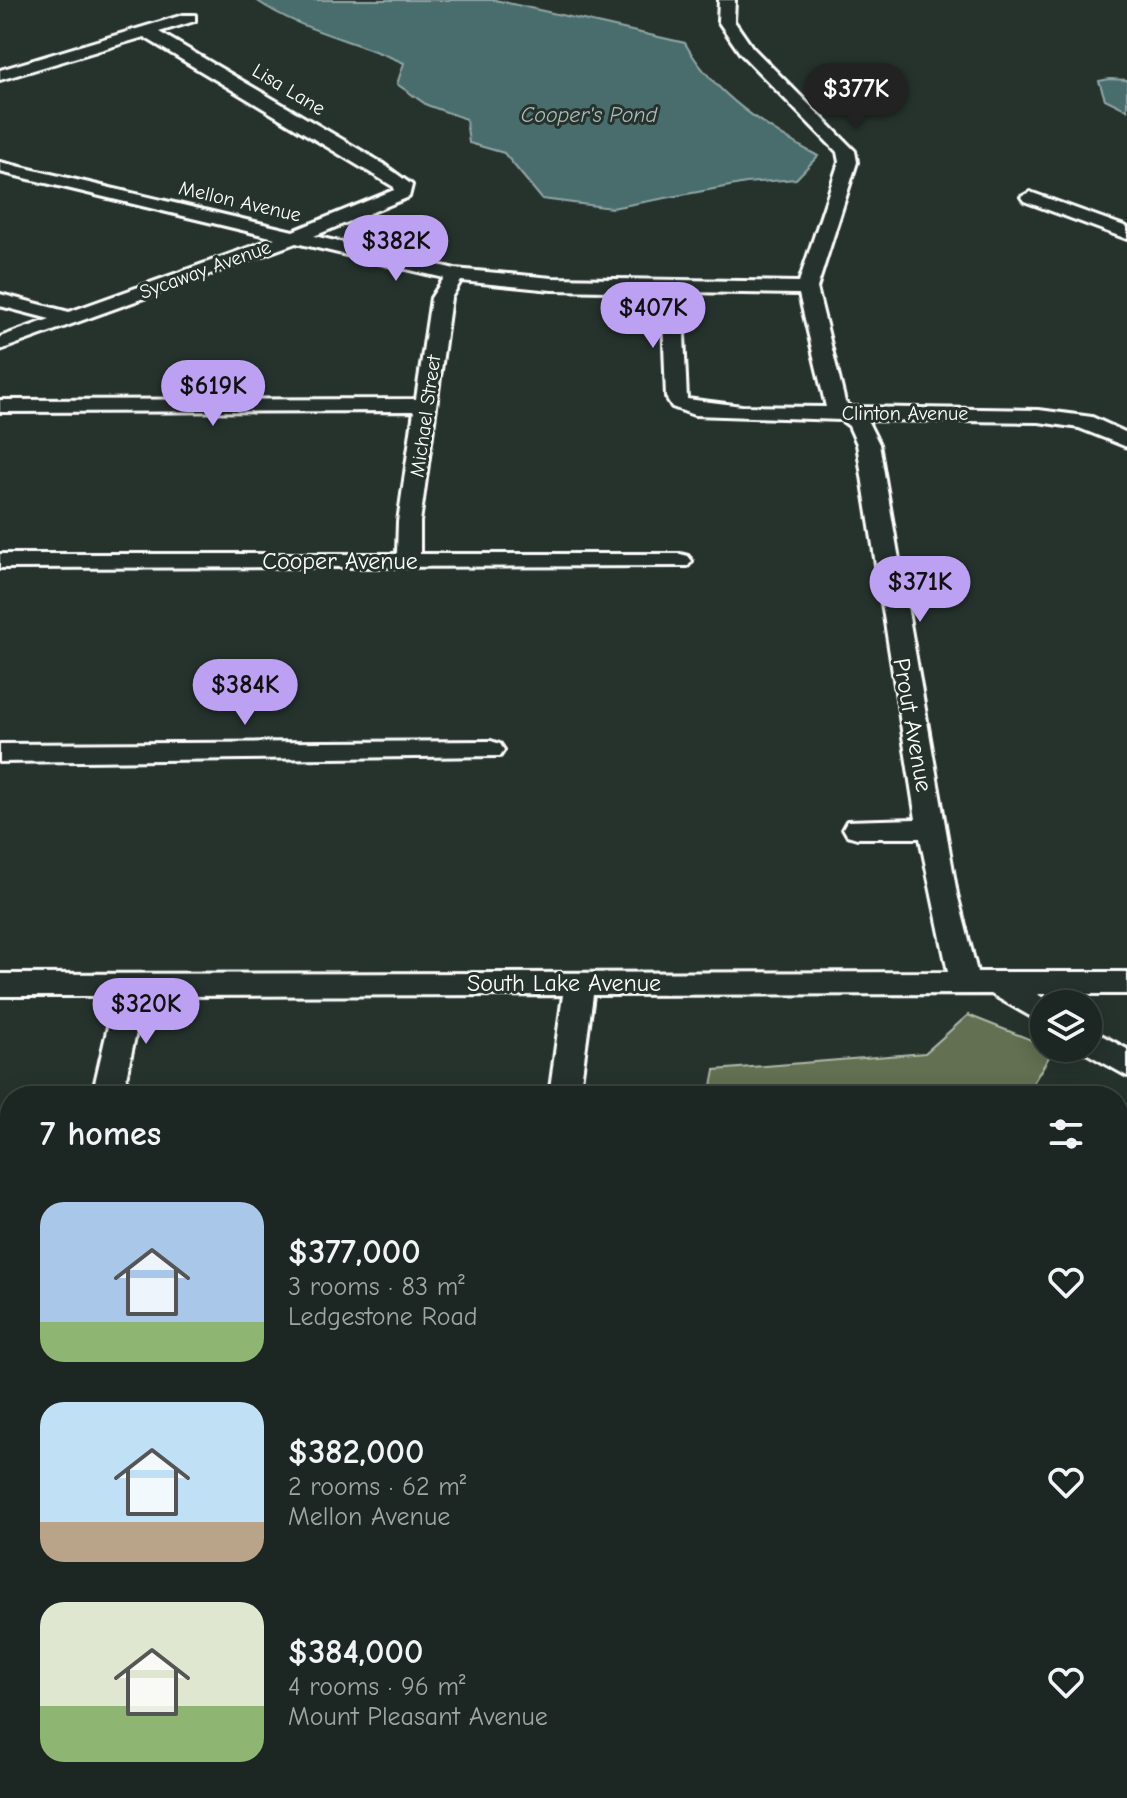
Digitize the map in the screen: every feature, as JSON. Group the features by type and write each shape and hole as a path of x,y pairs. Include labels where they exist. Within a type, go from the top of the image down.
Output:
{"street":[{"path":"727,0 726,21 746,50 846,151 848,162 807,288"},
{"path":"0,75 189,18"},
{"name":"Lisa Lane","path":"147,32 373,165 405,188"},
{"name":"Mellon Avenue","path":"0,167 455,275 519,283 807,288"},
{"name":"Sycaway Avenue","path":"0,344 389,201 405,188"},
{"path":"1030,197 1127,233"},
{"name":"Michael Street","path":"408,561 409,522 441,298 455,275"},
{"name":"Clinton Avenue","path":"672,286 679,403 694,409 1039,416 1084,422 1127,441"},
{"name":"Prout Avenue","path":"807,288 835,405 858,423 868,444 931,829 966,985"},
{"path":"0,300 68,318"},
{"path":"0,406 426,405"},
{"name":"Cooper Avenue","path":"0,561 680,561"},
{"path":"0,753 491,750"},
{"path":"857,828 931,829"},
{"path":"565,1086 580,982"},
{"name":"South Lake Avenue","path":"0,985 1127,983"},
{"path":"109,1086 132,985"},
{"path":"999,985 1030,1004"},
{"path":"1102,1049 1127,1064"}],"green space":[{"path":"968,1015 1030,1040 1030,1062 1046,1062 1031,1086 712,1086 715,1070 925,1053"}],"water":[{"name":"Cooper's Pond","path":"256,0 495,0 685,43 726,94 780,135 818,156 796,179 746,183 612,208 542,199 504,153 469,143 466,119 427,105 397,84 404,63 291,20"},
{"path":"1127,80 1127,110 1105,99 1099,81"}]}
